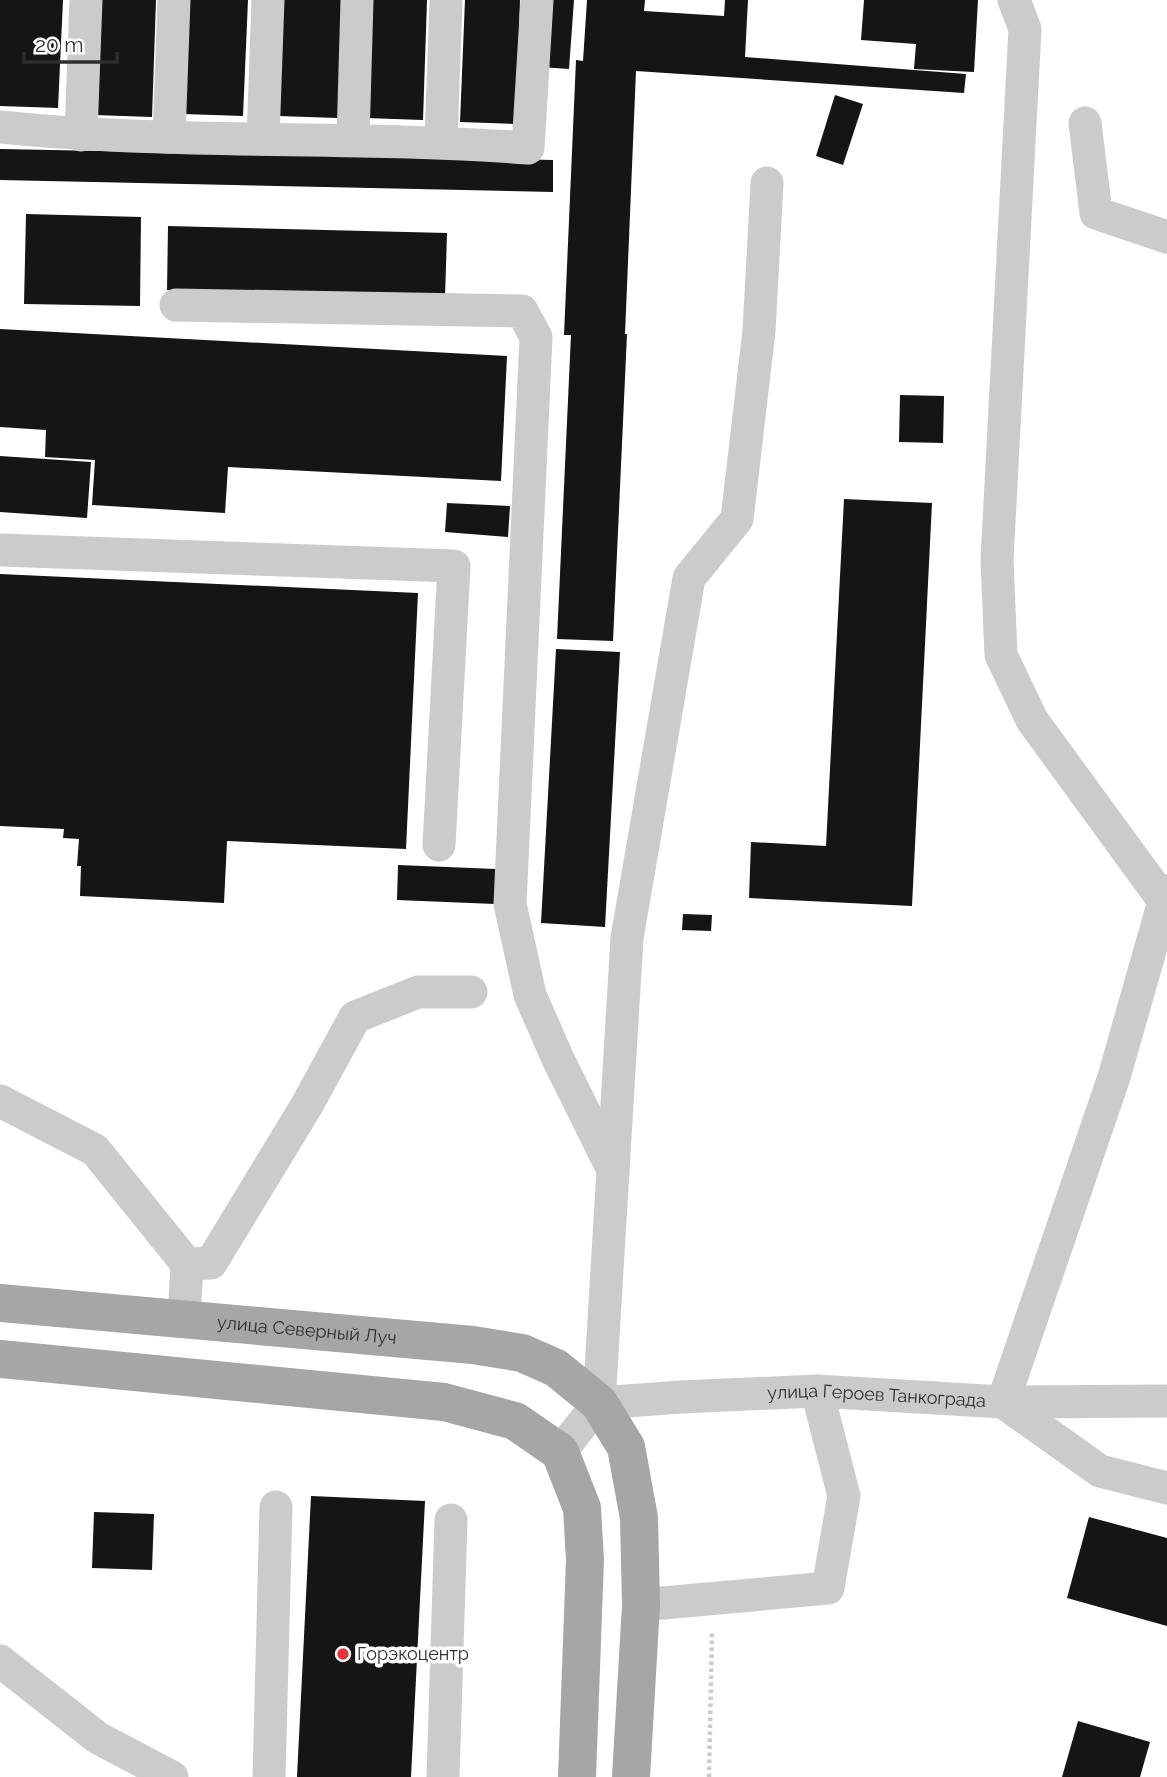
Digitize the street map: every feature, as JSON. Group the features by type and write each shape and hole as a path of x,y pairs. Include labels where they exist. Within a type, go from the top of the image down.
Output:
{"main road":[{"name":"улица Северный Луч","path":"0,1303 474,1345 522,1353 556,1368 599,1403"},
{"path":"0,1359 444,1402 515,1420 560,1452 582,1508 585,1559 577,1777"},
{"path":"599,1403 625,1447 639,1518 641,1605 631,1777"}],"street":[{"path":"81,135 86,0"},
{"path":"169,137 174,0"},
{"path":"263,138 268,0"},
{"path":"354,140 357,0"},
{"path":"441,142 446,0"},
{"path":"0,127 81,135 441,142 528,148 537,0"},
{"path":"1014,0 1025,29 997,560 1001,654 1032,720 1166,896"},
{"path":"1085,123 1096,213 1167,237"},
{"path":"560,1452 599,1403 626,938 689,578 737,519 759,331 767,183"},
{"path":"176,305 522,311 536,337 510,904 530,995 558,1059 614,1172"},
{"path":"0,550 454,566 439,845"},
{"name":"улица Героев Танкограда","path":"599,1403 817,1391 1003,1402 1114,1077 1166,896"},
{"path":"187,1264 211,1263 307,1105 355,1017 418,992 471,992"},
{"path":"0,1101 95,1150 187,1264 184,1320"},
{"path":"641,1605 828,1588 844,1496 817,1391"},
{"path":"1003,1402 1167,1401"},
{"path":"1003,1402 1100,1471 1167,1488"},
{"path":"269,1777 276,1507"},
{"path":"443,1777 451,1520"},
{"path":"0,1661 98,1738 172,1777"},
{"path":"98,1738 114,1777"}],"path":[{"path":"709,1777 712,1598"}],"building":[{"path":"0,0 63,0 58,108 0,106"},
{"path":"98,0 156,0 152,117 94,115"},
{"path":"188,0 248,0 243,116 183,114"},
{"path":"283,0 342,0 338,118 278,116"},
{"path":"371,0 427,0 423,120 366,118"},
{"path":"465,0 520,0 516,124 460,122"},
{"path":"546,0 574,0 569,69 541,67"},
{"path":"587,0 645,0 644,11 724,16 725,0 748,0 745,57 966,74 964,93 636,71 613,641 557,639 571,335 564,335 576,60 583,61"},
{"path":"864,0 978,0 974,72 914,69 916,44 861,40"},
{"path":"835,95 863,104 843,165 816,156"},
{"path":"0,149 553,160 553,192 0,180"},
{"path":"26,214 141,217 140,306 24,304"},
{"path":"168,226 447,233 445,297 167,290"},
{"path":"0,329 507,356 501,481 228,467 225,513 92,505 95,460 45,457 46,430 0,427"},
{"path":"900,395 944,396 943,443 899,442"},
{"path":"0,456 91,462 87,518 0,512"},
{"path":"844,499 932,503 912,906 749,898 751,842 826,846"},
{"path":"447,503 510,506 508,537 445,532"},
{"path":"0,574 418,593 406,849 227,841 224,903 80,896 81,866 77,866 79,839 63,838 64,829 0,826"},
{"path":"556,649 620,652 605,927 541,923"},
{"path":"398,865 496,869 495,904 397,900"},
{"path":"683,914 712,915 711,931 682,930"},
{"path":"311,1496 425,1501 411,1777 297,1777"},
{"path":"94,1512 154,1514 152,1570 92,1568"},
{"path":"1089,1517 1167,1538 1167,1626 1067,1598"},
{"path":"1078,1721 1150,1742 1140,1777 1062,1777"}],"place":[{"name":"Горэкоцентр","path":"343,1654"}]}
